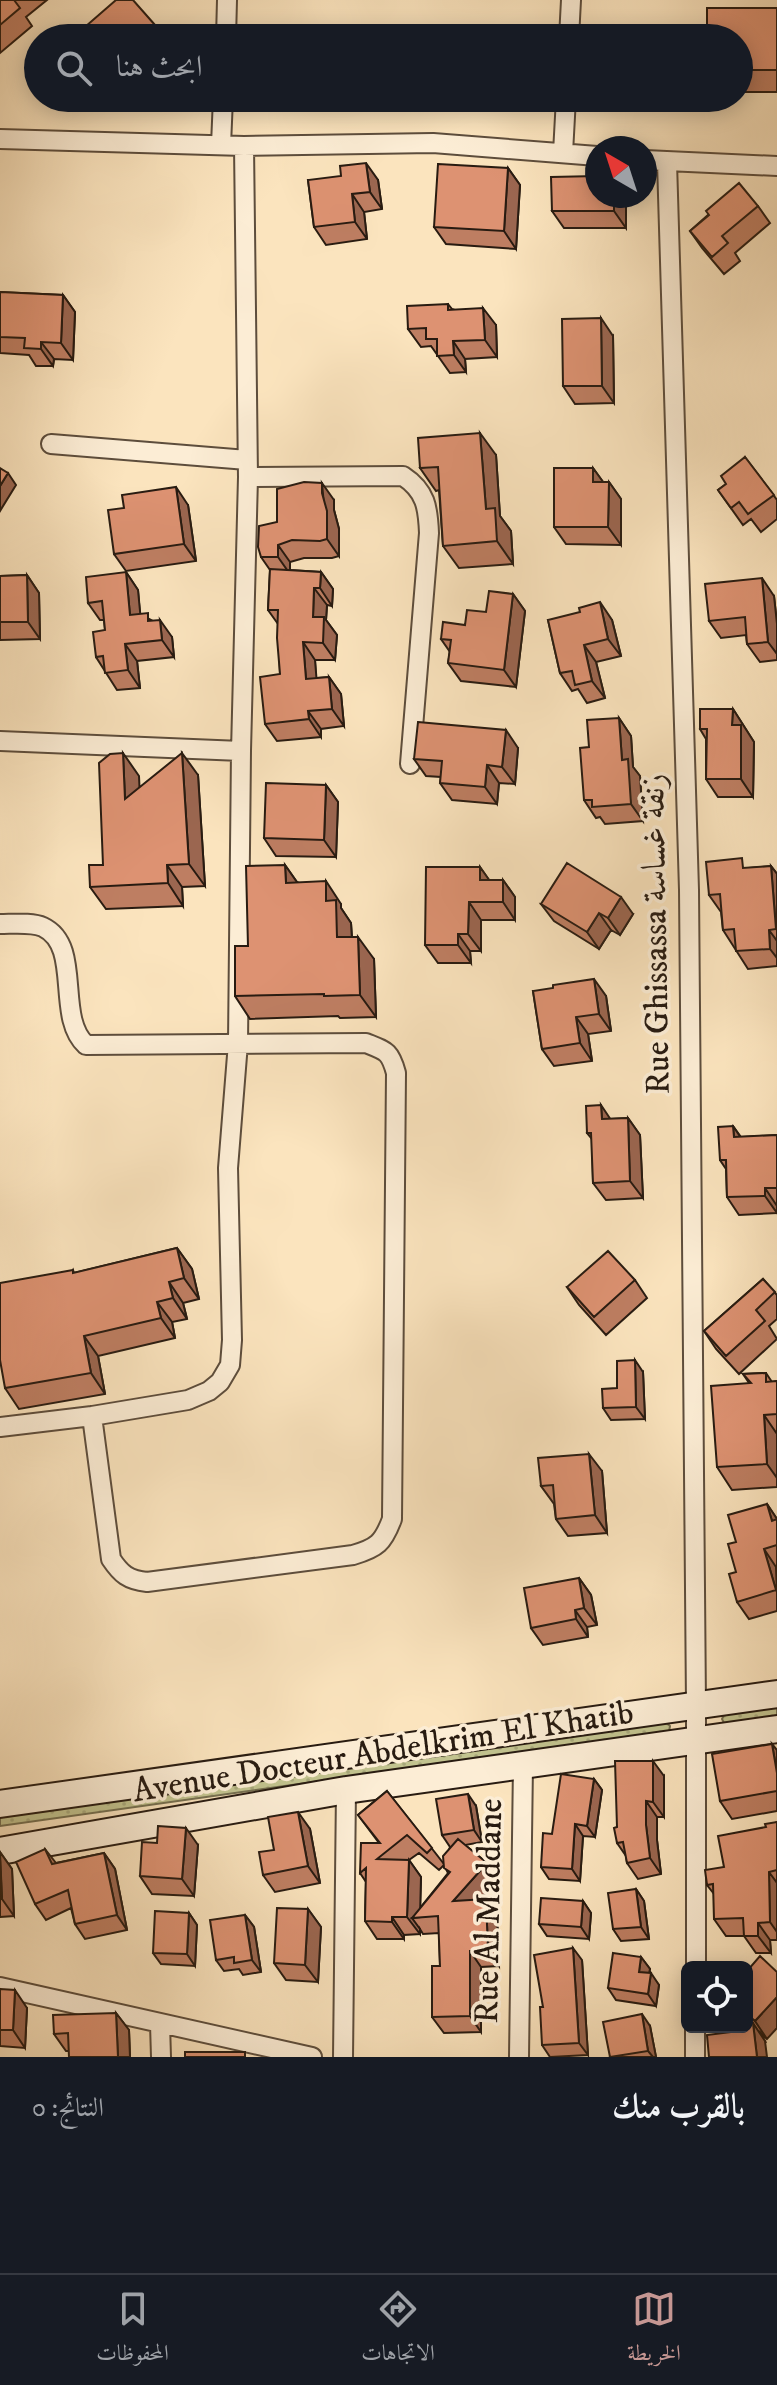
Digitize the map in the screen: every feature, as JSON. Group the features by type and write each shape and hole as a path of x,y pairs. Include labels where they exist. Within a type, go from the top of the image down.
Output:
{"main road":[{"name":"Avenue Docteur Abdelkrim El Khatib","path":"0,1804 777,1694"},
{"name":"Avenue Docteur Abdelkrim El Khatib","path":"0,1851 346,1790 777,1729"}],"street":[{"path":"226,24 227,0"},
{"path":"570,24 571,0"},
{"path":"221,145 222,112"},
{"path":"563,153 565,112"},
{"path":"0,139 244,146 433,143 585,155"},
{"path":"0,1427 188,1400 209,1391 220,1382 230,1365 228,1168 238,1043 248,469 244,146"},
{"path":"657,161 777,166"},
{"name":"Rue Ghissassa زنقة غساسة","path":"667,162 689,890 696,1961"},
{"path":"51,444 248,469 403,476 414,483 423,494 428,509 429,533 410,764"},
{"path":"0,741 241,751"},
{"path":"0,924 41,926 59,941 64,955 75,1032 86,1045 366,1043 387,1051 396,1073 392,1519 386,1535 375,1548 353,1555 147,1582 130,1580 111,1559 92,1416"},
{"name":"Rue Al Maddane","path":"519,2057 523,1765"},
{"path":"343,2057 346,1790"},
{"path":"0,1987 312,2057"},
{"path":"160,2024 161,2057"},
{"path":"695,2033 695,2057"}],"green space":[{"path":"777,1705 777,1716 725,1725 722,1719 725,1713"},
{"path":"666,1722 670,1726 669,1732 0,1826 0,1814"}],"building":[{"path":"0,0 14,0 20,8 0,25"},
{"path":"116,0 133,0 154,24 88,24"},
{"path":"707,8 777,8 777,70 753,70 753,24 707,24"},
{"path":"366,163 370,192 352,194 355,222 314,227 308,180 341,176 340,166"},
{"path":"438,164 508,168 504,231 434,227"},
{"path":"585,176 585,208 614,208 614,211 552,211 551,177"},
{"path":"739,183 758,206 722,236 728,243 712,257 690,231 709,215 706,211"},
{"path":"0,292 63,295 61,343 41,342 41,349 24,348 25,338 0,337"},
{"path":"448,304 448,310 483,308 485,340 453,341 454,355 437,356 437,339 426,339 426,328 408,329 407,306"},
{"path":"601,318 602,386 563,386 562,319"},
{"path":"480,433 486,509 495,508 497,541 443,546 438,467 420,468 418,438"},
{"path":"745,457 774,495 748,514 739,502 731,508 718,490 726,484 721,476"},
{"path":"0,468 8,473 0,486"},
{"path":"554,468 593,468 593,482 609,482 608,527 554,527"},
{"path":"304,482 322,483 327,511 327,539 292,540 278,545 278,557 261,557 259,526 277,522 277,489"},
{"path":"176,487 184,544 114,554 108,510 124,508 122,495"},
{"path":"270,569 321,572 320,588 314,588 313,617 324,617 323,643 303,642 306,679 329,677 332,709 308,711 309,719 265,724 260,677 280,674 278,610 268,610"},
{"path":"126,572 130,615 148,613 148,621 160,620 162,640 125,644 128,670 105,673 103,656 96,657 93,632 105,630 102,601 88,603 86,577"},
{"path":"27,575 28,622 0,622 0,576"},
{"path":"762,578 768,642 747,644 745,617 709,621 705,584"},
{"path":"489,591 513,594 504,670 448,663 451,640 441,639 443,622 465,625 467,610 486,612"},
{"path":"600,602 608,639 584,645 592,681 575,685 572,671 560,673 548,620 580,612 579,608"},
{"path":"700,709 733,709 732,725 741,725 741,779 706,779 707,729 700,729"},
{"path":"619,718 622,760 628,759 631,804 592,807 592,800 584,800 580,748 589,747 587,720"},
{"path":"418,722 506,730 502,767 487,765 485,787 440,783 442,761 414,759"},
{"path":"123,753 125,799 182,753 189,864 167,865 168,883 90,887 89,865 103,865 99,763 110,754"},
{"path":"266,783 326,785 324,840 264,838"},
{"path":"742,858 743,868 771,866 776,929 769,930 770,949 736,951 734,929 723,930 720,894 709,895 706,862"},
{"path":"567,863 621,897 608,918 599,913 587,932 541,904"},
{"path":"285,865 286,883 326,881 326,901 336,900 337,937 358,937 360,995 235,996 235,946 248,946 246,866"},
{"path":"426,867 480,867 480,880 503,880 503,902 469,902 468,934 458,934 458,945 425,945"},
{"path":"594,979 599,1014 576,1017 580,1043 542,1049 533,991"},
{"path":"601,1105 602,1119 628,1118 630,1181 593,1183 591,1133 587,1133 586,1106"},
{"path":"733,1126 734,1137 777,1135 777,1188 765,1188 765,1196 727,1197 726,1160 720,1160 718,1127"},
{"path":"177,1248 184,1278 169,1282 173,1298 157,1302 161,1318 84,1336 91,1373 5,1388 0,1360 0,1283 73,1270 73,1273"},
{"path":"608,1251 635,1280 594,1317 567,1287"},
{"path":"763,1279 775,1292 756,1310 765,1321 726,1356 704,1331"},
{"path":"635,1360 636,1407 603,1408 602,1389 617,1388 617,1361"},
{"path":"766,1373 766,1382 777,1381 777,1414 764,1415 767,1464 717,1467 711,1386 751,1383 743,1374"},
{"path":"589,1454 595,1515 556,1519 553,1485 541,1486 538,1458"},
{"path":"767,1504 772,1521 777,1519 777,1545 764,1549 776,1590 737,1602 729,1574 736,1572 728,1544 736,1542 728,1515"},
{"path":"579,1578 584,1608 575,1610 576,1619 531,1628 524,1588"},
{"path":"772,1744 777,1791 720,1801 712,1754"},
{"path":"615,1761 653,1761 653,1802 646,1801 650,1858 627,1863 623,1842 617,1843 614,1828 617,1827"},
{"path":"561,1774 594,1779 587,1826 575,1824 572,1869 541,1867 543,1833 552,1834"},
{"path":"387,1791 432,1848 427,1853 407,1835 377,1859 409,1860 407,1917 392,1917 392,1922 365,1921 366,1868 360,1873 361,1843 380,1843 358,1815"},
{"path":"468,1794 474,1830 442,1835 436,1799"},
{"path":"298,1812 308,1866 263,1875 259,1852 274,1850 268,1817"},
{"path":"777,1822 777,1870 769,1872 770,1922 758,1923 758,1936 744,1936 743,1918 714,1919 713,1884 707,1885 705,1870 724,1867 718,1836"},
{"path":"158,1826 186,1828 182,1879 140,1876 142,1842 157,1843"},
{"path":"458,1839 487,1863 453,1901 486,1899 488,1950 470,1951 470,2016 432,2017 432,1966 440,1966 438,1916 412,1918 450,1872 444,1868 443,1856"},
{"path":"45,1849 52,1864 104,1853 117,1915 75,1924 68,1890 35,1904 16,1862"},
{"path":"636,1889 641,1927 613,1929 608,1893"},
{"path":"541,1898 583,1901 581,1927 539,1924"},
{"path":"277,1908 308,1909 305,1965 274,1963"},
{"path":"155,1911 189,1913 187,1954 153,1953"},
{"path":"245,1915 252,1960 234,1963 234,1957 216,1960 210,1920"},
{"path":"573,1948 579,2043 542,2045 540,2007 543,2007 534,1955"},
{"path":"613,1953 641,1957 639,1972 651,1973 648,1994 608,1988"},
{"path":"760,1956 777,1972 777,1997 755,2021 753,2019 753,1964"},
{"path":"0,1989 15,1990 13,2030 0,2030"},
{"path":"116,2013 118,2057 69,2057 68,2033 54,2034 53,2015"},
{"path":"642,2014 648,2051 610,2057 603,2022"},
{"path":"753,2023 757,2057 709,2057 707,2035 753,2033"},
{"path":"185,2052 245,2052 245,2057 185,2057"}]}
